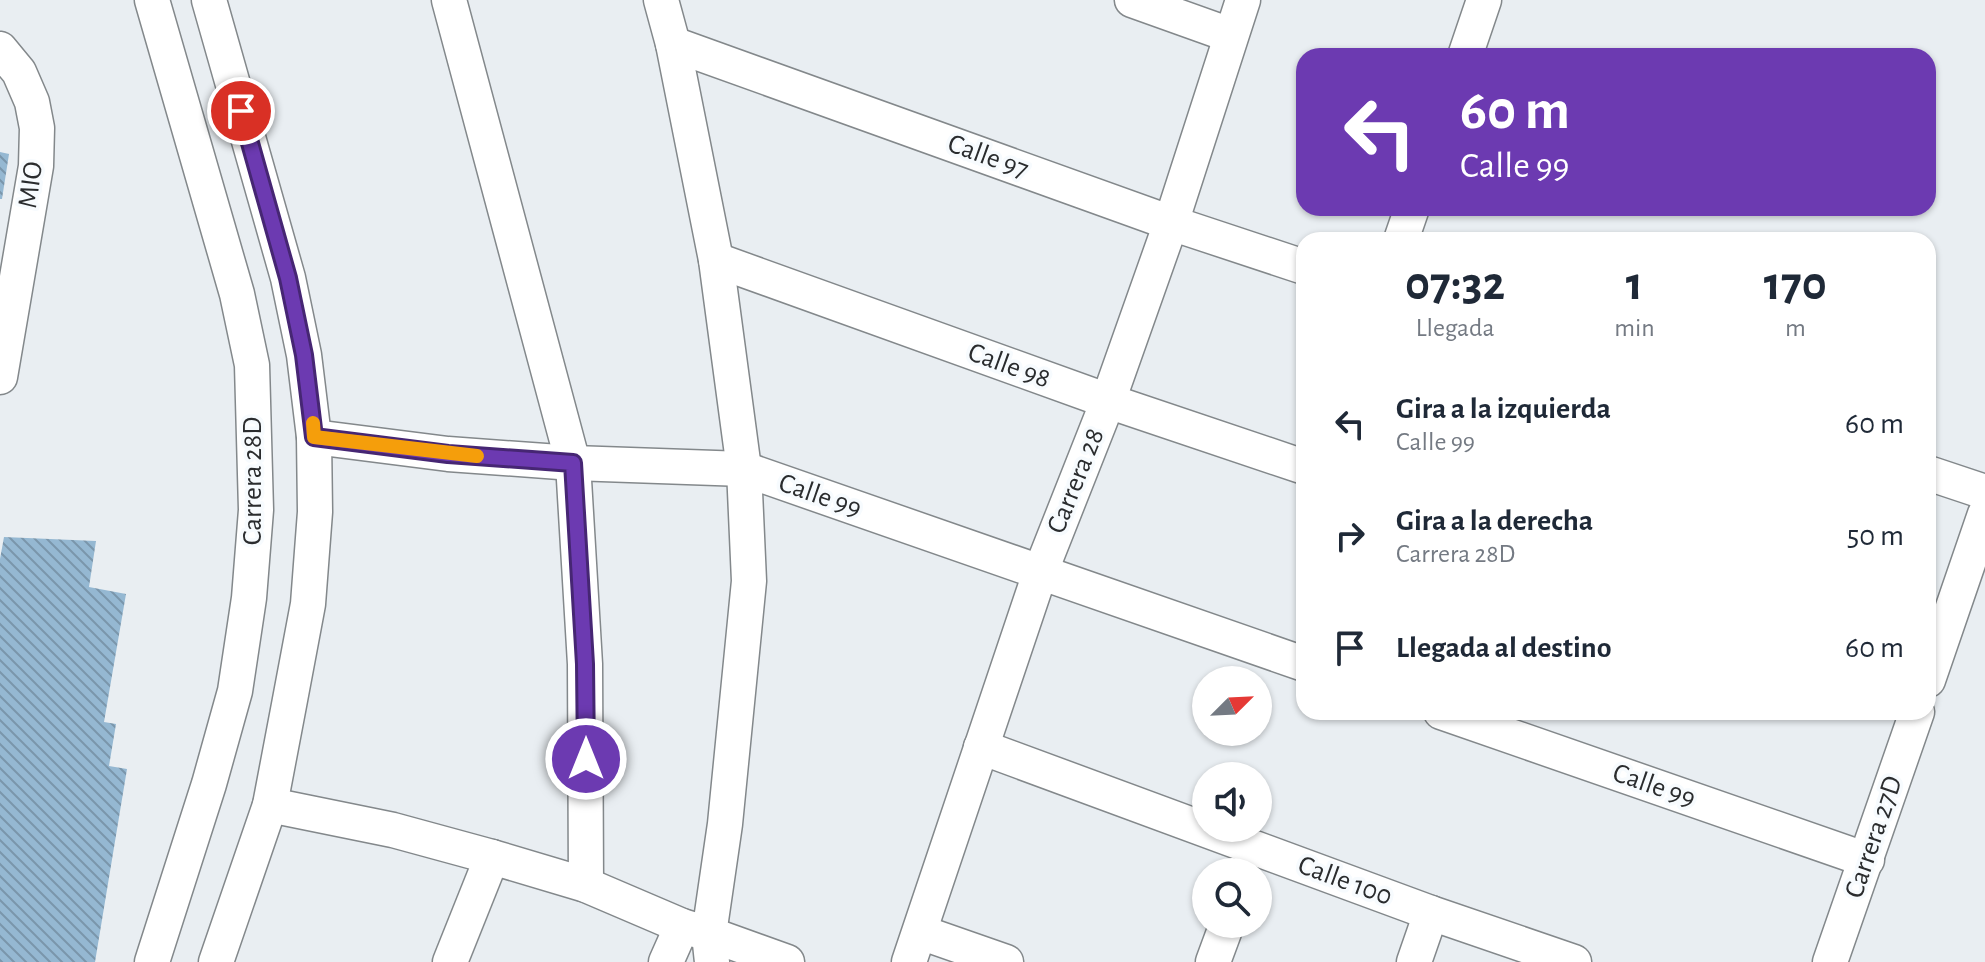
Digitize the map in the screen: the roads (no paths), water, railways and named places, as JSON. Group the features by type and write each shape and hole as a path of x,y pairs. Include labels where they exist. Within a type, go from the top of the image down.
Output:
{"street":[{"name":"Carrera 28D","path":"152,0 237,294 252,365 256,510 249,598 235,691 152,962"},
{"name":"Carrera 28D","path":"209,0 288,278 304,355 314,437 315,512 308,604 270,805 216,962"},
{"path":"449,0 573,463 585,664 586,885"},
{"path":"661,0 673,44 716,260 744,469 749,581 725,824 701,941 666,962"},
{"path":"1132,0 1230,35"},
{"name":"Carrera 28","path":"915,947 1040,573 1108,401 1171,223 1243,0"},
{"path":"1468,48 1484,0"},
{"name":"Calle 97","path":"673,44 1171,223 1296,264"},
{"name":"MIO","path":"0,49 19,72 32,102 37,128 36,166 0,377"},
{"name":"Calle 98","path":"716,260 1108,401 1296,464"},
{"name":"Calle 99","path":"314,437 448,454 573,463 744,469 1296,661"},
{"path":"1936,476 1985,492"},
{"path":"1936,656 1985,514"},
{"name":"Calle 99","path":"1464,720 1867,860"},
{"name":"Carrera 27D","path":"1830,962 1914,720"},
{"name":"Calle 100","path":"981,747 1246,858"},
{"path":"270,805 393,830 586,885 701,941 787,962"},
{"path":"450,962 492,857"},
{"name":"Calle 100","path":"1272,866 1431,913 1574,962"},
{"path":"1414,962 1431,913"},
{"path":"1213,962 1222,938"},
{"path":"915,947 1006,962"}]}
